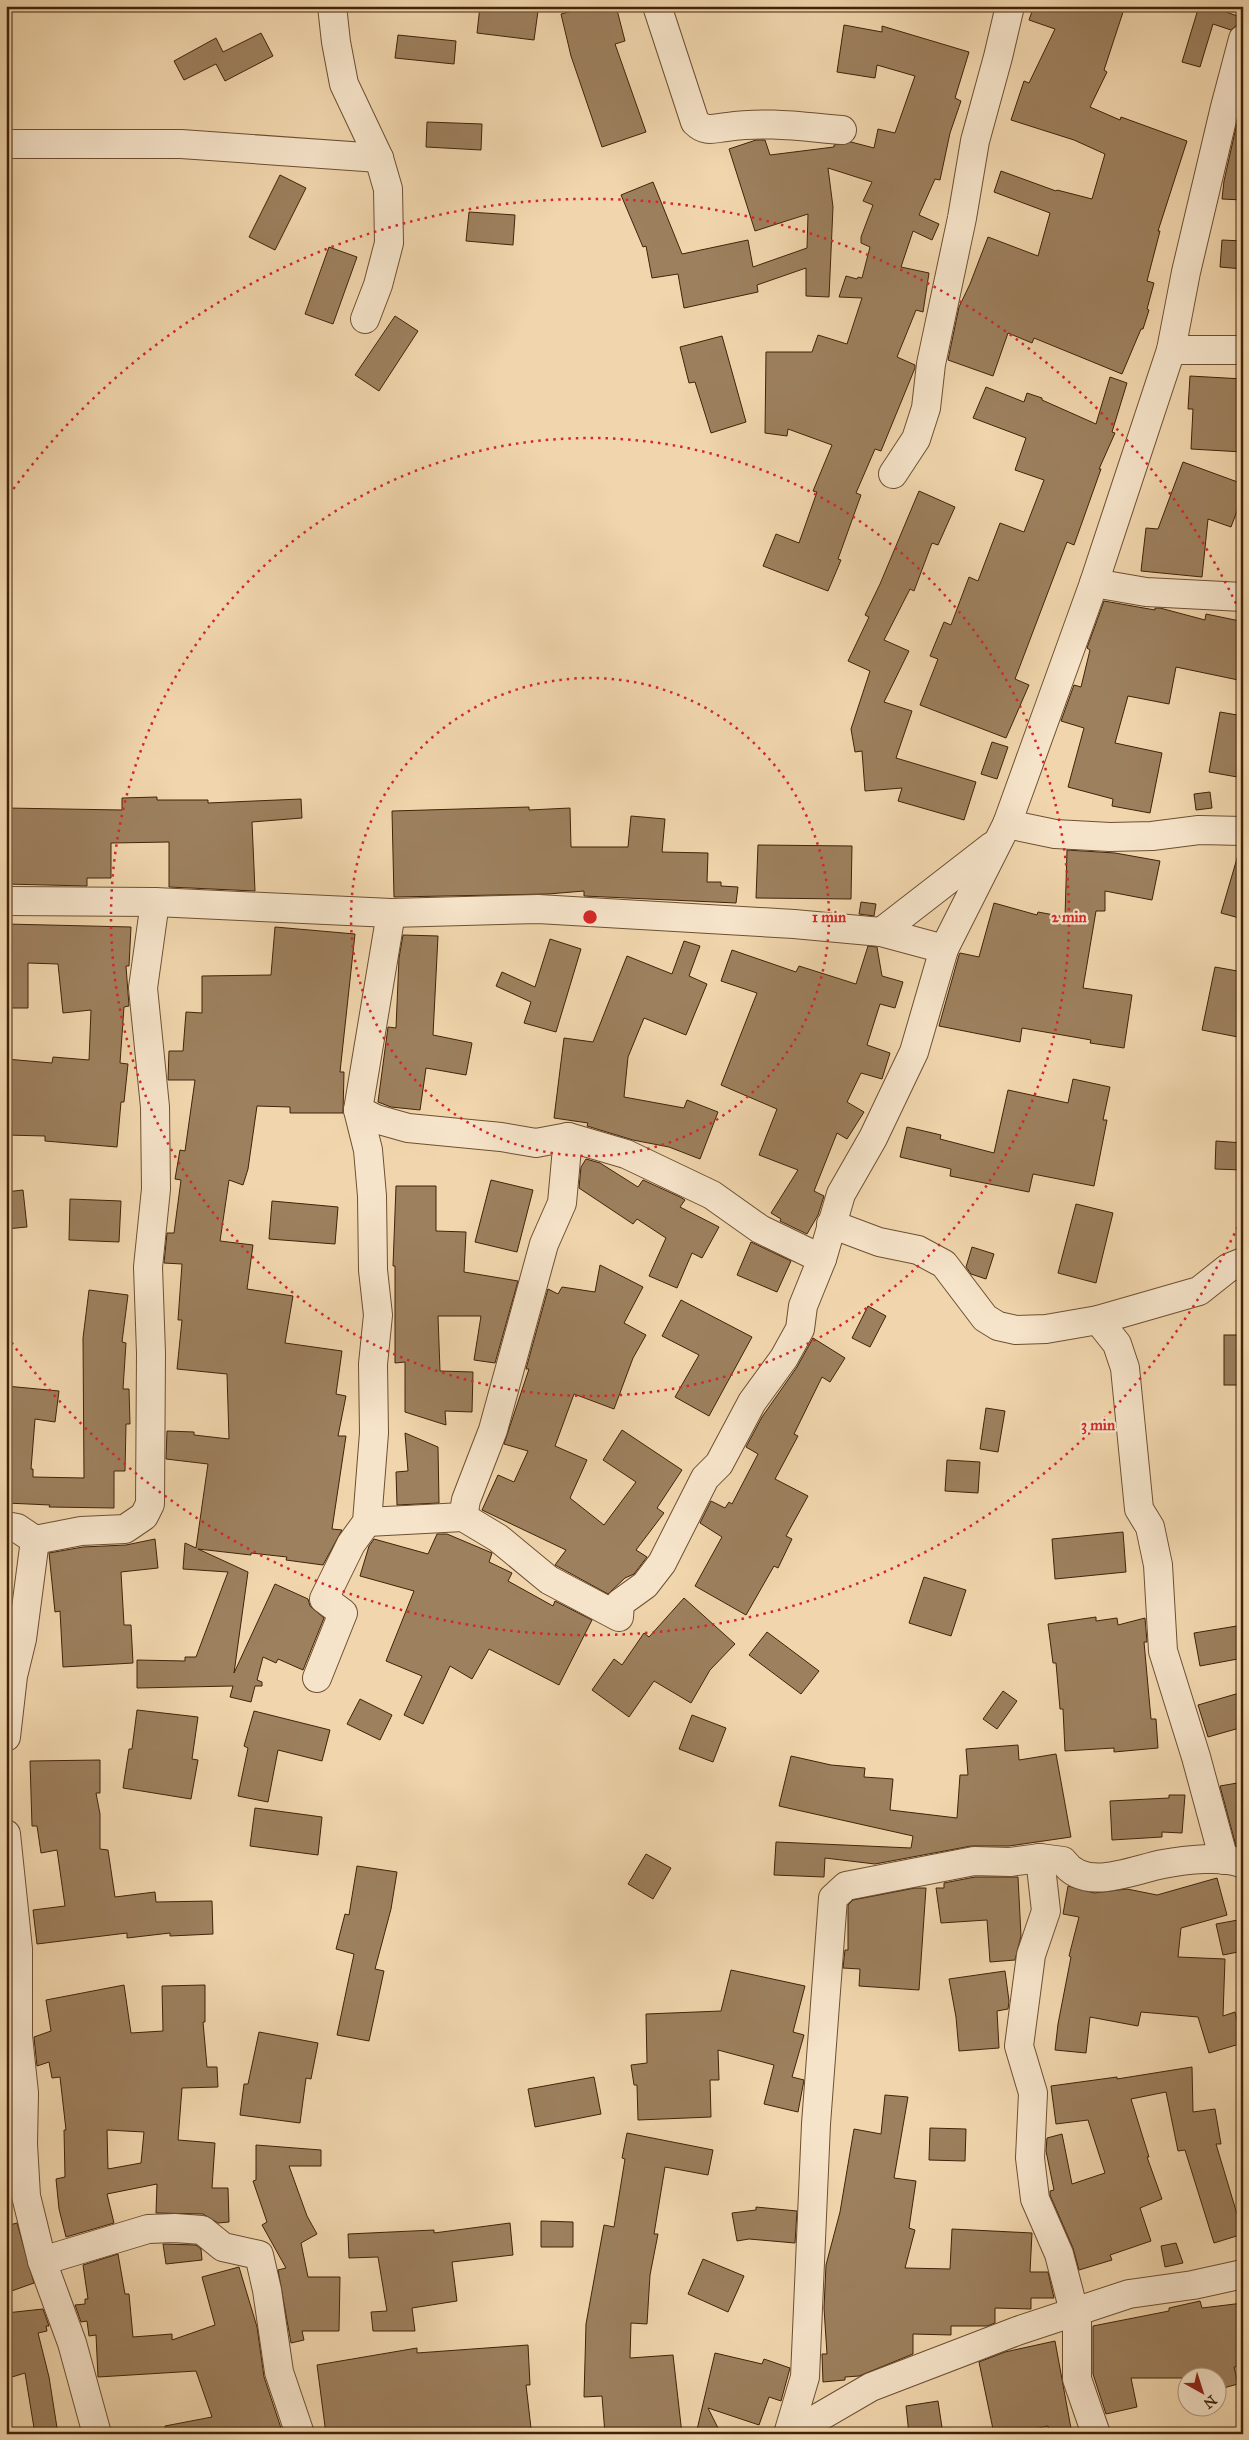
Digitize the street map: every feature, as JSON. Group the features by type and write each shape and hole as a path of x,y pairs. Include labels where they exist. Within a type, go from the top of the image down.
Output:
{"street":[{"path":"332,6 336,42 344,84 379,158 388,190 389,243 378,285 365,319"},
{"path":"657,6 695,122 701,128 712,130 727,127 793,125 842,130"},
{"path":"893,474 916,438 926,408 931,364 962,218 975,141 1010,6"},
{"path":"367,1522 463,1517 498,1538 549,1580 619,1617 620,1603 645,1585 662,1564 705,1478 719,1464 752,1402 784,1358 800,1329 803,1306 822,1259 841,1194 873,1138 914,1052 944,949 1003,833 1094,583 1171,350 1189,263 1234,108 1243,39"},
{"path":"6,144 181,144 379,158"},
{"path":"1171,350 1243,350"},
{"path":"1094,583 1146,592 1243,598"},
{"path":"880,932 1003,833 1110,837 1152,836 1199,830 1243,831"},
{"path":"6,901 155,902 391,913 538,909 794,924 880,932 944,949"},
{"path":"6,1526 17,1528 35,1540 81,1531 125,1530 144,1516 150,1504 152,1353 148,1267 156,1189 155,1106 143,988 155,902"},
{"path":"317,1678 343,1613 324,1599 350,1544 367,1522 374,1433 373,1364 378,1315 373,1270 372,1196 368,1150 358,1110 391,913"},
{"path":"358,1110 376,1119 408,1128 501,1137 536,1143 568,1137 626,1154 712,1195 760,1229 822,1259"},
{"path":"463,1517 466,1500 494,1430 544,1244 562,1204 568,1137"},
{"path":"831,1224 879,1242 918,1250 944,1264 985,1318 998,1326 1016,1330 1046,1329 1098,1320 1199,1291 1228,1268 1243,1262"},
{"path":"789,2434 805,2377 816,2124 833,1898 846,1886 974,1861 1010,1862 1040,1858 1063,1862 1068,1870 1082,1877 1101,1878 1162,1864 1233,1862 1196,1757 1162,1651 1158,1565 1150,1527 1138,1509 1125,1368 1117,1344 1098,1320"},
{"path":"6,1737 13,1676 22,1640 35,1540"},
{"path":"6,1834 18,1950 18,2036 24,2092 23,2144 26,2196 42,2261 72,2343 97,2434"},
{"path":"1040,1858 1046,1910 1031,1955 1020,2046 1032,2093 1030,2158 1035,2199 1059,2254 1071,2300 1078,2312 1077,2379 1096,2434"},
{"path":"42,2261 148,2229 175,2228 202,2230 223,2247 259,2255 268,2290 279,2372 300,2434"},
{"path":"789,2434 871,2387 1017,2331 1129,2294 1193,2285 1243,2274"}],"building":[{"path":"480,6 538,11 534,40 477,33"},
{"path":"592,6 616,6 625,41 615,44 646,132 602,147 571,56 561,14"},
{"path":"1034,6 1125,6 1104,70 1107,72 1090,107 1120,120 1121,117 1187,141 1158,231 1160,231 1147,281 1154,283 1147,309 1149,310 1143,329 1141,329 1122,374 1034,338 1032,343 1008,333 993,376 948,360 959,307 988,237 1038,256 1050,213 994,192 1001,171 1056,191 1092,199 1105,154 1074,140 1011,120 1024,81 1029,83 1055,29 1029,20"},
{"path":"1199,6 1209,6 1243,18 1243,24 1238,24 1231,30 1213,24 1200,67 1182,62"},
{"path":"844,25 882,32 882,26 969,52 955,98 961,101 950,133 940,180 935,179 919,215 939,224 932,240 913,231 901,267 929,273 923,312 916,310 897,357 915,365 915,368 881,451 875,449 856,493 861,495 838,559 841,560 828,591 763,566 776,534 799,543 817,492 813,491 832,445 788,429 787,436 765,433 766,352 812,352 818,335 847,344 862,298 839,297 846,276 857,279 858,277 862,278 870,247 861,243 861,237 873,205 863,201 872,182 828,168 833,207 829,297 806,296 806,268 757,285 758,292 684,308 678,274 652,278 646,246 643,247 621,195 653,182 682,254 748,240 753,267 807,248 808,214 755,231 729,149 756,140 765,140 770,155 834,147 834,145 851,142 874,148 878,129 895,133 915,76 877,65 875,78 837,72"},
{"path":"261,33 273,56 225,81 216,64 184,80 174,61 216,38 223,52"},
{"path":"398,35 456,41 454,64 395,58"},
{"path":"427,122 482,124 481,150 426,147"},
{"path":"1237,123 1243,124 1243,200 1222,199 1224,181"},
{"path":"280,175 306,188 275,250 249,237"},
{"path":"469,212 515,215 513,245 466,241"},
{"path":"1222,240 1243,241 1243,269 1220,267"},
{"path":"329,247 357,257 333,324 305,314"},
{"path":"395,316 418,331 379,391 355,375"},
{"path":"722,336 746,422 711,433 695,382 689,383 680,347"},
{"path":"1190,376 1243,379 1243,452 1191,449 1193,409 1188,409"},
{"path":"1110,377 1127,383 1112,432 1115,433 1099,469 1101,469 1074,545 1067,542 1015,679 1029,685 1006,738 920,705 938,659 930,656 944,622 951,625 969,577 978,581 1000,523 1024,532 1044,480 1015,470 1026,438 973,418 986,387 1024,402 1027,393 1042,398 1042,400 1096,424"},
{"path":"1183,462 1243,484 1243,495 1231,527 1208,519 1202,577 1141,571 1146,528 1158,529"},
{"path":"919,491 955,507 938,545 932,543 914,591 910,589 884,640 909,651 884,702 912,711 896,758 976,782 964,820 898,801 902,788 865,791 862,751 855,752 851,729 870,671 848,661 869,617 865,615"},
{"path":"1104,601 1155,610 1155,608 1160,608 1205,620 1206,614 1240,621 1239,625 1243,625 1243,681 1176,667 1169,704 1128,696 1115,743 1162,753 1150,813 1112,806 1113,799 1068,787 1084,728 1061,721 1074,685 1081,687 1090,650 1087,648"},
{"path":"1220,712 1243,716 1243,778 1209,772"},
{"path":"992,742 1008,747 997,779 981,774"},
{"path":"1210,792 1212,808 1196,810 1194,794"},
{"path":"157,797 157,800 208,800 208,803 301,799 302,818 252,822 255,891 169,887 169,842 111,843 111,878 87,878 87,886 6,884 6,808 122,810 122,798"},
{"path":"529,807 529,810 570,808 571,847 628,847 631,816 665,819 662,852 708,853 707,882 721,882 721,886 738,887 736,903 584,896 584,891 548,894 394,897 392,811"},
{"path":"758,845 852,846 851,899 756,898"},
{"path":"1067,850 1115,853 1160,861 1152,900 1105,891 1105,911 1096,911 1083,988 1132,995 1124,1048 1090,1043 1091,1040 1022,1028 1020,1042 939,1026 959,955 960,953 979,957 994,903 1037,915 1038,912 1065,917"},
{"path":"1238,855 1243,855 1243,919 1221,913"},
{"path":"861,902 876,904 874,916 859,914"},
{"path":"6,924 131,927 129,966 126,966 129,1006 124,1007 120,1063 128,1064 124,1102 121,1102 117,1147 45,1141 45,1136 6,1135 6,1059 52,1063 53,1057 89,1060 91,1010 63,1013 58,964 28,963 28,1008 6,1008"},
{"path":"275,927 355,934 340,1072 344,1072 343,1113 290,1113 290,1107 257,1106 248,1169 243,1185 229,1180 220,1241 253,1245 247,1289 293,1296 285,1343 342,1351 336,1394 346,1396 338,1436 346,1436 332,1529 342,1530 323,1565 286,1560 287,1557 198,1549 248,1572 234,1673 275,1584 308,1599 310,1606 324,1618 303,1670 278,1659 276,1663 263,1657 257,1680 262,1682 262,1686 255,1686 251,1702 230,1697 233,1686 137,1688 137,1660 185,1661 185,1657 196,1657 228,1572 183,1569 185,1543 196,1548 208,1464 166,1459 167,1431 194,1432 194,1435 229,1439 227,1374 177,1369 182,1320 178,1320 182,1264 164,1263 167,1233 174,1233 181,1180 175,1179 180,1150 185,1151 195,1080 168,1080 169,1051 183,1051 186,1012 202,1013 202,976 271,975"},
{"path":"403,935 438,936 433,1035 472,1043 466,1075 426,1068 420,1110 391,1107 378,1102 388,1027 396,1028 399,958"},
{"path":"550,939 581,949 556,1032 524,1023 531,1002 496,986 502,972 535,987"},
{"path":"684,941 700,946 689,976 707,984 686,1035 644,1018 628,1057 624,1097 684,1108 687,1100 718,1112 700,1159 669,1147 633,1140 587,1126 588,1123 554,1118 564,1038 593,1042 627,956 672,974"},
{"path":"868,946 877,947 882,976 903,982 895,1008 880,1004 867,1045 890,1053 882,1079 861,1073 847,1102 864,1112 847,1139 837,1133 814,1191 824,1196 818,1215 807,1234 780,1221 781,1219 771,1213 798,1170 759,1155 777,1109 721,1085 757,993 721,981 732,950 796,972 799,966 856,984"},
{"path":"1215,967 1243,972 1243,1012 1238,1037 1202,1030"},
{"path":"1073,1079 1110,1087 1103,1120 1107,1120 1094,1186 1033,1174 1029,1192 950,1176 951,1169 900,1157 907,1127 941,1135 940,1139 994,1153 1008,1090 1068,1103"},
{"path":"1216,1141 1243,1143 1243,1170 1215,1169"},
{"path":"586,1159 600,1163 638,1187 643,1180 680,1197 685,1200 680,1207 719,1227 702,1258 692,1253 677,1288 649,1276 666,1238 637,1219 633,1224 579,1188 581,1167"},
{"path":"491,1180 533,1190 517,1252 475,1242"},
{"path":"396,1186 436,1186 436,1231 466,1232 464,1272 518,1281 495,1363 474,1360 481,1316 438,1316 440,1371 473,1372 472,1412 445,1411 446,1425 405,1412 405,1362 395,1363 395,1266 393,1266"},
{"path":"23,1190 27,1227 6,1229 6,1192"},
{"path":"70,1199 121,1201 119,1242 69,1240"},
{"path":"272,1201 338,1207 335,1244 269,1239"},
{"path":"1076,1204 1113,1213 1096,1283 1058,1273"},
{"path":"751,1242 791,1261 777,1292 737,1275"},
{"path":"972,1247 994,1254 986,1279 971,1274 966,1267"},
{"path":"600,1265 643,1287 624,1323 646,1335 633,1358 614,1409 574,1394 555,1446 587,1460 570,1498 604,1525 636,1482 603,1460 622,1430 682,1470 657,1508 664,1513 636,1550 647,1557 634,1574 625,1578 608,1594 555,1565 566,1550 482,1510 498,1475 514,1482 528,1451 504,1444 529,1369 526,1369 548,1289 558,1294 562,1287 595,1292"},
{"path":"89,1290 128,1295 122,1342 126,1343 123,1389 129,1389 130,1424 126,1424 125,1471 114,1471 114,1508 49,1507 50,1505 6,1503 6,1386 59,1391 55,1422 35,1419 31,1469 33,1469 33,1477 84,1478 83,1338"},
{"path":"681,1300 752,1337 709,1416 675,1397 699,1355 662,1336"},
{"path":"868,1306 886,1316 870,1347 852,1338"},
{"path":"1224,1335 1243,1335 1243,1385 1224,1385"},
{"path":"813,1338 845,1358 830,1382 822,1377 794,1434 798,1436 775,1479 808,1496 786,1536 792,1539 778,1568 774,1566 746,1615 695,1586 722,1537 700,1523 711,1501 725,1508 729,1502 732,1504 758,1454 746,1447 762,1417 797,1367"},
{"path":"986,1408 1005,1411 998,1452 980,1449"},
{"path":"405,1433 438,1447 439,1503 397,1505 396,1472 408,1471"},
{"path":"947,1460 980,1462 978,1493 945,1491"},
{"path":"1123,1532 1126,1572 1055,1579 1052,1539"},
{"path":"437,1534 447,1534 492,1553 489,1562 512,1573 508,1581 553,1606 555,1601 592,1620 559,1685 489,1649 472,1679 450,1666 423,1724 404,1715 422,1676 386,1661 414,1591 360,1576 369,1546 374,1539 428,1554"},
{"path":"155,1539 158,1568 121,1572 124,1625 131,1625 133,1663 63,1667 60,1611 55,1612 49,1553 83,1547 126,1545"},
{"path":"924,1577 966,1590 951,1636 909,1623"},
{"path":"684,1598 735,1644 710,1670 691,1703 654,1681 629,1717 592,1690 614,1659 622,1665 644,1633 649,1637"},
{"path":"1096,1617 1096,1621 1117,1618 1118,1625 1145,1618 1147,1642 1144,1642 1151,1719 1156,1719 1158,1748 1114,1752 1114,1748 1065,1751 1063,1709 1060,1709 1056,1663 1053,1663 1048,1624"},
{"path":"1243,1625 1243,1658 1200,1666 1194,1633"},
{"path":"767,1632 819,1671 801,1694 749,1655"},
{"path":"1003,1691 1017,1701 997,1729 983,1719"},
{"path":"1243,1692 1243,1727 1208,1737 1198,1705"},
{"path":"360,1699 392,1715 380,1740 347,1724"},
{"path":"137,1710 198,1717 192,1759 198,1760 191,1799 123,1788 129,1749 132,1749"},
{"path":"254,1711 330,1730 322,1761 278,1750 268,1802 238,1796 248,1748 244,1746"},
{"path":"692,1715 726,1728 713,1762 679,1749"},
{"path":"1018,1745 1019,1760 1056,1754 1071,1837 1009,1846 971,1846 875,1864 825,1858 824,1877 774,1875 776,1842 911,1848 913,1836 779,1806 791,1756 831,1765 865,1768 864,1777 893,1779 890,1810 957,1818 960,1775 968,1775 966,1749"},
{"path":"100,1760 100,1793 96,1793 100,1814 100,1849 108,1850 115,1897 155,1892 156,1902 212,1901 213,1934 170,1936 170,1933 127,1938 127,1933 37,1944 33,1910 65,1906 57,1850 41,1853 37,1826 32,1826 30,1761"},
{"path":"1243,1782 1243,1847 1236,1846 1220,1786"},
{"path":"1169,1795 1185,1795 1182,1833 1162,1832 1162,1837 1112,1840 1110,1801 1169,1798"},
{"path":"255,1808 322,1817 318,1855 250,1846"},
{"path":"646,1854 671,1868 653,1899 628,1884"},
{"path":"357,1866 397,1872 391,1909 375,1969 384,1971 369,2041 337,2035 354,1954 336,1949 345,1914 349,1915"},
{"path":"975,1877 1018,1877 1021,1936 1015,1960 990,1962 987,1920 941,1923 936,1888 944,1888 944,1883"},
{"path":"1217,1878 1227,1915 1181,1928 1178,1957 1225,1959 1223,2016 1235,2012 1243,2043 1209,2053 1198,2017 1141,2012 1138,2026 1090,2017 1086,2053 1055,2050 1071,1957 1069,1956 1079,1917 1063,1914 1068,1886 1094,1893 1127,1889 1157,1895"},
{"path":"915,1888 926,1888 919,1990 859,1986 860,1969 843,1968 845,1950 848,1950 848,1905 853,1900"},
{"path":"1238,1920 1243,1951 1223,1955 1216,1924"},
{"path":"731,1970 805,1986 793,2032 804,2035 792,2077 804,2080 798,2112 764,2104 774,2065 718,2050 719,2080 710,2080 711,2117 638,2120 637,2085 634,2085 631,2065 647,2063 646,2014 721,2011"},
{"path":"1005,1971 1009,2001 1008,2009 997,2011 999,2048 959,2051 956,2017 949,1979"},
{"path":"124,1985 131,2033 163,2031 162,1986 205,1985 205,2022 203,2022 207,2067 217,2067 218,2087 182,2088 178,2140 215,2143 212,2188 228,2188 229,2222 218,2223 203,2214 156,2213 157,2184 107,2194 114,2223 66,2237 59,2209 56,2179 65,2177 64,2130 66,2130 60,2077 52,2078 49,2062 37,2066 34,2037 51,2031 46,2000","holes":["107,2130 144,2132 141,2163 108,2169"]},
{"path":"259,2032 318,2043 311,2079 306,2078 300,2123 240,2115 244,2084 248,2084"},
{"path":"1192,2067 1193,2112 1215,2109 1221,2144 1216,2144 1243,2234 1214,2243 1185,2150 1178,2151 1166,2092 1131,2099 1149,2157 1147,2157 1162,2199 1140,2208 1151,2241 1110,2255 1112,2260 1079,2270 1073,2248 1050,2195 1050,2191 1054,2190 1046,2151 1047,2138 1062,2134 1072,2184 1105,2173 1088,2120 1056,2124 1051,2086 1117,2077 1117,2079"},
{"path":"594,2077 601,2114 535,2127 528,2089"},
{"path":"885,2095 908,2097 894,2178 916,2181 909,2228 915,2230 905,2268 950,2269 952,2229 1032,2233 1030,2272 1048,2272 1054,2298 1031,2298 1031,2309 995,2308 995,2323 987,2326 951,2326 951,2335 913,2334 913,2354 859,2376 845,2377 845,2380 823,2382 822,2354 827,2354 824,2308 826,2265 840,2212 854,2129 881,2134"},
{"path":"930,2128 966,2129 965,2161 929,2160"},
{"path":"627,2133 713,2150 708,2175 665,2167 654,2234 658,2234 650,2275 647,2324 631,2323 630,2358 673,2355 682,2434 605,2434 602,2396 584,2397 586,2324 604,2225 614,2227 625,2159 622,2158"},
{"path":"256,2145 321,2150 321,2166 289,2166 307,2216 317,2234 301,2243 308,2277 340,2277 339,2331 302,2331 304,2340 291,2343 278,2270 286,2268 262,2225 267,2222 253,2181 256,2180"},
{"path":"756,2207 797,2211 795,2243 749,2239 737,2241 732,2213 756,2210"},
{"path":"541,2221 573,2222 573,2247 541,2247"},
{"path":"17,2223 34,2283 6,2293 6,2226"},
{"path":"510,2223 513,2255 452,2262 457,2301 412,2308 415,2331 373,2331 371,2312 387,2311 378,2257 349,2258 348,2234 434,2230 434,2233"},
{"path":"1176,2243 1183,2263 1165,2267 1161,2246"},
{"path":"163,2244 196,2245 201,2249 202,2260 166,2264"},
{"path":"118,2254 125,2294 129,2294 133,2337 172,2334 172,2340 215,2325 202,2277 239,2267 257,2327 264,2377 282,2431 273,2434 166,2434 165,2426 212,2417 196,2371 98,2377 96,2335 89,2336 87,2321 81,2322 75,2305 85,2304 85,2299 88,2299 83,2265"},
{"path":"703,2259 744,2276 728,2312 688,2294"},
{"path":"1200,2301 1202,2308 1243,2303 1243,2366 1234,2367 1238,2384 1226,2387 1226,2368 1176,2368 1176,2378 1131,2378 1137,2407 1106,2414 1093,2374 1093,2326 1169,2311 1169,2308"},
{"path":"43,2309 49,2326 46,2326 47,2331 38,2333 49,2377 58,2434 35,2434 25,2373 12,2377 6,2354 6,2313"},
{"path":"1055,2341 1072,2434 1050,2434 1048,2426 1009,2434 994,2434 979,2362 1005,2352"},
{"path":"528,2345 530,2385 526,2385 531,2428 480,2434 406,2434 405,2429 379,2434 326,2434 317,2365 417,2348 417,2353"},
{"path":"715,2353 762,2364 764,2359 790,2368 781,2401 769,2397 759,2425 708,2408 718,2428 706,2434 696,2434"},
{"path":"938,2401 943,2434 909,2434 906,2406"}]}
